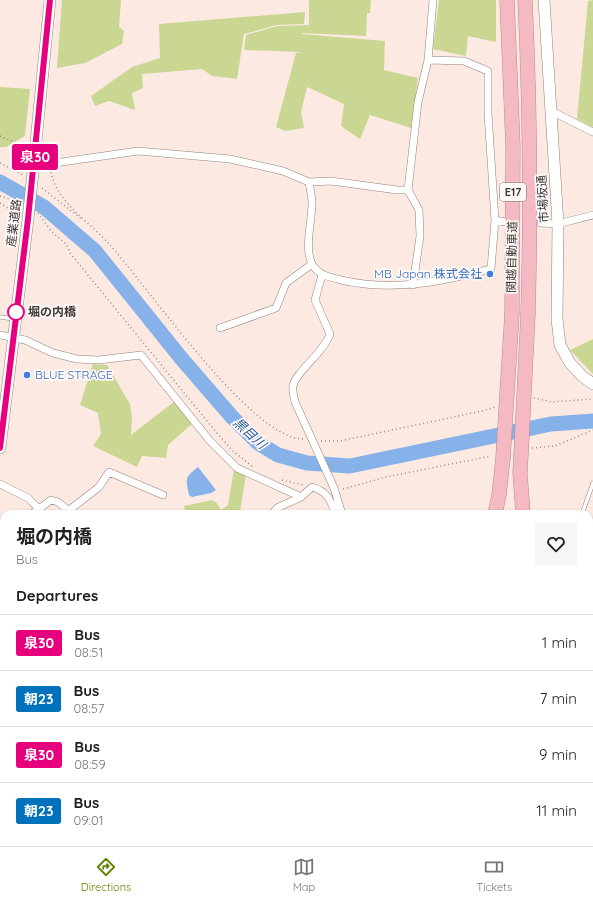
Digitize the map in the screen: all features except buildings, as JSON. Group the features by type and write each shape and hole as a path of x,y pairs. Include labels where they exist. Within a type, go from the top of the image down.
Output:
{"highway":[{"name":"関越自動車道","path":"496,510 503,458 512,313 513,147 507,0"},
{"name":"関越自動車道","path":"523,510 520,473 531,218 529,76 525,0"}],"street":[{"name":"産業道路","path":"0,448 14,338 31,171 35,150 50,0"},
{"path":"413,285 420,236 419,210 408,190 418,102 428,60 433,0"},
{"name":"市場坂通","path":"544,0 558,224 557,319 560,345 570,363 582,376 593,384"},
{"path":"309,182 312,203 308,238 312,264 322,275 356,283 386,286 413,285 491,269 495,220 488,114 488,71 464,61 428,60"},
{"path":"551,111 593,132"},
{"path":"31,171 49,164 106,155 146,152 230,159 283,171 309,182 331,181 397,190 408,190"},
{"path":"541,223 558,224 593,215"},
{"path":"495,220 505,222"},
{"path":"220,328 276,308 286,283 312,264"},
{"path":"322,275 316,300 330,334 327,343 298,377 293,386 295,402 335,491 341,510"},
{"path":"0,335 25,340 53,353 77,359 99,360 141,355 210,441 238,468 301,497"},
{"path":"72,510 98,487 109,472 163,495"},
{"path":"0,484 28,498 39,509 51,500 58,502 68,510"},
{"path":"275,510 301,497 312,487 323,490 327,494 333,510"}],"lane":[{"path":"0,316 15,319"},
{"path":"583,510 593,484"}],"path":[{"path":"0,136 35,150"},
{"path":"0,163 31,171"},
{"path":"49,164 53,183 67,203 110,244 154,300 229,388 270,426 296,439 306,439 315,444 351,439 482,411 496,406"},
{"path":"40,187 88,224"},
{"path":"0,196 24,204"},
{"path":"0,203 27,215 39,214 51,231 67,245 70,253 216,432 233,451 255,468"},
{"path":"529,399 536,398 552,402 593,399"},
{"path":"555,446 593,430"},
{"path":"335,491 386,477 475,459"},
{"path":"278,478 312,487"}],"green space":[{"path":"62,0 121,0 119,27 124,31 122,44 85,63 57,68"},
{"path":"309,0 371,0 370,13 367,13 366,36 302,33 301,51 302,34 385,41 384,70 418,78 411,128 370,115 360,139 341,126 344,104 307,87 301,112 304,128 285,131 276,127 296,53 301,52 244,50 246,35 277,26 309,25"},
{"path":"439,0 496,0 496,42 468,36 466,56 433,49"},
{"path":"593,0 593,127 577,119 588,1"},
{"path":"305,12 304,24 276,25 244,34 237,79 212,76 202,69 142,74 143,88 132,93 135,110 109,101 95,106 91,96 132,67 160,58 159,24"},
{"path":"0,87 30,89 25,136 6,147 0,147"},
{"path":"593,339 593,374 570,350"},
{"path":"93,364 107,365 130,404 132,417 131,435 175,401 193,423 168,445 166,458 142,456 137,467 93,446 101,434 98,413 80,405"},
{"path":"234,469 246,474 240,510 221,510 228,505"},
{"path":"212,500 216,502 221,510 185,510 184,506"}],"water":[{"path":"198,467 216,490 211,493 192,497 189,495 187,479 188,476"}],"waterway":[{"name":"黒目川","path":"0,182 44,207 95,251 181,358 232,417 258,443 278,455 307,463 350,466 551,424 593,421"}],"bus line":[{"name":"泉30","path":"0,448 34,172 50,0"}],"place":[{"name":"MB Japan 株式会社","path":"490,274"},
{"name":"堀の内橋","path":"16,312"},
{"name":"BLUE STRAGE","path":"27,375"}]}
